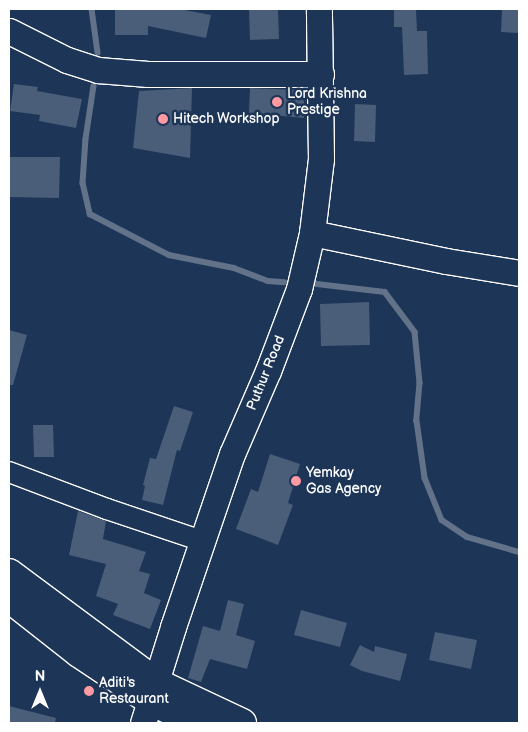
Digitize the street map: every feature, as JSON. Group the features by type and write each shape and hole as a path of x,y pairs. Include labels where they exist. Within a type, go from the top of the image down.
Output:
{"highway":[{"path":"9,573 150,702 242,723"},
{"path":"9,598 79,653 150,702 196,723"}],"street":[{"name":"Puthur Road","path":"150,702 173,627 232,454 268,371 299,288 312,233 320,159 319,9"},
{"path":"9,31 67,60 98,70 148,74 320,74"},
{"path":"312,233 446,261 519,273"},
{"path":"9,472 107,509 202,540"}],"building":[{"path":"115,9 179,9 211,15 206,38 148,26 148,35 115,35"},
{"path":"249,9 278,9 279,39 250,40"},
{"path":"394,9 416,9 417,31 427,31 428,74 404,75 402,27 394,27"},
{"path":"502,9 519,9 519,33 501,32"},
{"path":"14,84 38,87 37,91 82,99 76,128 39,121 40,115 10,111"},
{"name":"Hitech Workshop","path":"192,88 190,158 133,148 139,91"},
{"name":"Lord Krishna Prestige","path":"250,88 304,90 304,118 249,113"},
{"path":"355,104 376,105 375,142 354,141"},
{"path":"9,157 60,157 59,198 9,197"},
{"path":"369,302 370,345 321,346 320,304"},
{"path":"9,330 27,335 13,385 9,385"},
{"path":"174,406 193,412 180,451 177,450 163,505 142,500 145,486 143,485 150,458 156,459"},
{"path":"33,425 53,425 54,457 34,457"},
{"path":"270,454 300,464 288,503 293,505 278,545 236,529 251,489 258,492"},
{"path":"78,511 106,521 103,539 146,552 139,571 150,574 144,593 161,600 150,629 113,615 118,604 96,596 106,564 69,555"},
{"path":"228,600 244,604 236,635 255,641 247,669 210,659 201,682 188,678 203,626 220,631"},
{"path":"301,610 347,623 340,647 294,635"},
{"path":"435,632 477,640 471,669 429,660"},
{"path":"360,645 374,652 375,646 407,654 400,681 362,671 350,665"},
{"path":"9,706 56,718 55,723 9,723"}],"waterway":[{"path":"92,9 98,53"},
{"path":"94,86 86,139 83,183 90,214 169,255 234,268 268,281 284,282"},
{"path":"317,284 385,292 415,332 420,383 417,421 425,478 442,520 467,537 519,552"}],"place":[{"name":"Lord Krishna Prestige","path":"277,102"},
{"name":"Hitech Workshop","path":"163,119"},
{"name":"Yemkay Gas Agency","path":"296,481"},
{"name":"Aditi's Restaurant","path":"89,691"}]}
